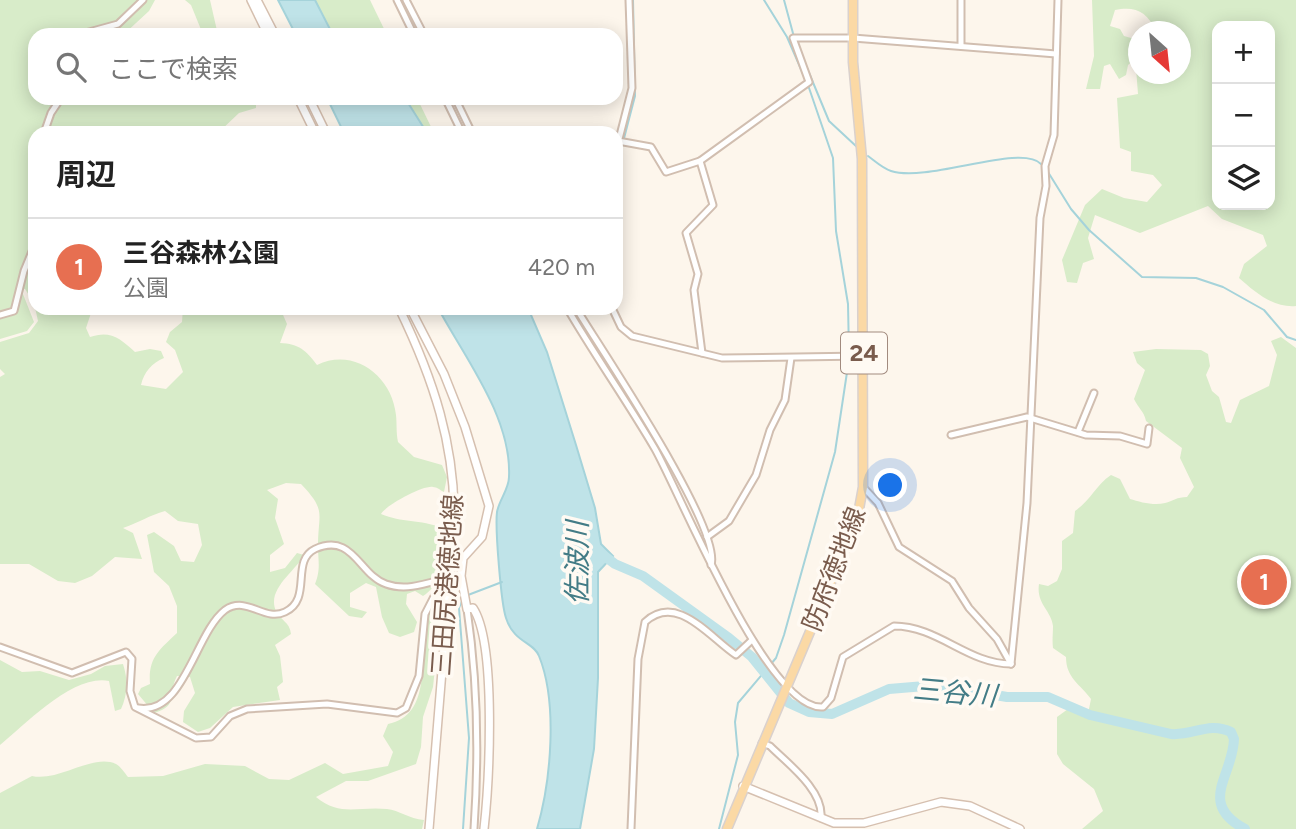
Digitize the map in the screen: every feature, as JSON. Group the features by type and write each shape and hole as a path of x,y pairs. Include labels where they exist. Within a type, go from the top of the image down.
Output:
{"main road":[{"path":"251,0 265,28"},
{"path":"257,0 271,28"},
{"name":"防府徳地線","path":"727,829 857,520 863,487 862,159 853,38 853,0"},
{"path":"301,105 312,126"},
{"path":"312,105 323,126"},
{"name":"三田尻港徳地線","path":"402,315 433,386 449,447 454,504 446,578 429,829"},
{"path":"414,315 443,374 465,427 489,506 482,537 463,558 467,607 473,608 476,613 483,636 486,673 488,772 484,829"},
{"path":"743,786 821,818 851,827 941,802 970,806 1020,829"}],"street":[{"path":"101,28 118,23 143,0"},
{"path":"397,0 411,28"},
{"path":"407,0 421,28"},
{"path":"623,128 632,88 629,0"},
{"path":"961,0 961,46"},
{"path":"1011,664 1027,502 1036,280 1046,187 1045,166 1054,135 1058,0"},
{"path":"623,142 651,147 667,172 700,161 809,82 793,38 853,38 1056,54"},
{"path":"46,126 56,105"},
{"path":"448,105 459,126"},
{"path":"458,105 469,126"},
{"path":"700,161 713,205 685,233 698,274 694,290 702,353"},
{"path":"0,315 14,311 28,261"},
{"path":"571,315 655,449 711,565 752,640 786,689 810,707 822,707 831,698 843,657 894,626 933,633 979,658 1011,664"},
{"path":"580,315 668,457 707,537 712,556 711,565"},
{"path":"616,315 625,333 722,358 864,356"},
{"path":"707,537 729,521 756,475 770,430 785,400 791,358"},
{"path":"1078,432 1094,393"},
{"path":"951,435 1031,418 1078,432 1120,436 1147,444 1149,428"},
{"path":"863,487 878,503 899,547 952,581 969,608 997,639 1011,664"},
{"path":"135,707 148,709 164,702 179,685 207,632 225,610 245,605 270,615 292,608 301,596 303,565 312,550 324,546 348,550 359,558 374,577 386,584 417,587 446,578"},
{"path":"0,648 44,661 72,673 126,652 132,659 130,691 135,707 196,738 204,739 217,732 230,716 247,709 327,704 402,711 419,677 425,614 446,578"},
{"path":"447,590 464,588"},
{"path":"467,607 474,658 477,727 474,829"},
{"path":"631,829 638,659 645,622 652,615 670,611 689,620 736,655 752,640"},
{"path":"762,743 769,746 810,787 819,804 821,818"}],"green space":[{"path":"0,0 155,0 149,11 131,28 28,28 28,105 256,105 256,108 239,113 225,126 28,126 28,294 25,289 21,289 28,307 28,315 31,315 34,322 27,331 0,339"},
{"path":"185,0 210,0 216,28 200,28 191,5"},
{"path":"315,0 370,0 384,28 329,28"},
{"path":"1092,0 1296,0 1296,306 1272,302 1239,278 1244,264 1267,246 1263,235 1222,219 1212,210 1275,210 1275,21 1212,21 1212,210 1208,206 1140,233 1095,215 1088,238 1094,259 1083,263 1077,283 1067,282 1062,260 1085,205 1102,189 1124,198 1147,202 1162,185 1153,175 1131,171 1131,152 1120,148 1117,98 1138,94 1137,84 1191,84 1191,21 1150,21 1135,10 1115,10 1110,26 1120,29 1128,37 1126,75 1119,79 1110,64 1104,66 1100,89 1086,89 1094,56"},
{"path":"409,105 420,105 431,126 423,126"},
{"path":"37,315 90,315 86,328 90,337 109,335 119,339 135,352 150,349 161,351 164,358 149,368 141,385 166,389 183,372 175,350 166,342 170,332 182,322 182,315 283,315 287,324 280,343 302,349 317,365 331,360 357,362 379,377 393,401 398,442 414,457 442,465 447,477 444,492 434,487 421,489 397,501 381,514 443,528 445,556 440,575 423,596 415,591 407,594 406,604 417,622 414,632 400,637 389,633 382,617 376,587 366,583 350,593 350,607 367,612 362,618 349,616 315,584 319,565 318,507 301,484 286,483 267,490 278,499 275,518 284,544 270,555 270,572 285,568 297,553 304,555 275,595 276,611 289,627 291,634 275,645 280,656 283,682 277,687 280,700 233,707 210,728 198,732 183,722 184,711 195,693 190,677 177,676 170,703 154,713 138,694 141,688 150,684 151,667 156,655 177,633 177,606 169,586 154,572 147,535 154,532 174,546 181,561 194,562 202,545 198,524 178,521 165,511 123,528 133,533 142,559 115,557 92,576 75,583 58,581 29,564 0,564 0,377 5,374 0,369 0,342 29,333 38,321"},
{"path":"1281,337 1296,348 1296,829 1082,829 1103,811 1094,789 1063,764 1057,754 1057,717 1068,709 1088,714 1091,699 1071,676 1066,657 1053,648 1053,626 1040,597 1039,584 1048,586 1057,581 1062,569 1062,541 1073,533 1075,511 1111,475 1120,479 1130,499 1147,503 1161,504 1187,497 1194,487 1180,458 1182,448 1146,421 1134,399 1145,370 1137,363 1133,352 1156,349 1201,350 1208,354 1210,366 1206,375 1212,391 1219,397 1226,422 1231,423 1240,400 1269,386 1277,355 1271,341"},
{"path":"438,592 443,595 433,687 423,717 421,747 416,764 368,781 346,781 316,797 341,809 377,808 396,811 424,820 422,829 0,829 0,793 32,776 53,775 97,762 116,764 128,777 163,776 205,764 245,766 269,779 289,780 325,763 343,774 388,766 393,752 383,736 388,724 402,718 412,709 418,697 426,623"},
{"path":"0,660 22,672 40,671 69,680 91,674 105,666 123,664 126,675 125,698 121,709 115,711 109,681 80,685 51,702 0,745"}],"water":[{"path":"278,0 315,0 329,28 292,28"},
{"path":"330,105 409,105 423,126 341,126"},
{"name":"佐波川","path":"442,315 531,315 547,352 576,445 595,508 601,544 613,556 598,572 598,678 594,749 580,829 537,829 549,766 549,696 539,656 514,633 504,610 497,512 509,481 508,455 495,411"}],"waterway":[{"path":"623,142 635,96 633,0"},
{"path":"764,0 787,37 804,76"},
{"path":"784,0 794,37"},
{"path":"807,68 829,121 857,147"},
{"path":"808,85 833,158 836,231 848,304 849,354"},
{"path":"868,156 888,170 907,173 1014,158 1030,159 1041,164"},
{"path":"1048,172 1071,209 1089,230 1142,277 1196,278 1223,287 1264,310 1287,337 1296,340"},
{"path":"719,829 738,755 735,722 738,703 776,658 784,635 835,452 849,359"},
{"name":"三谷川","path":"599,552 615,564 643,576 729,638 752,657 789,703 809,712 832,714 889,689 937,685 1007,697 1048,697 1090,715 1171,734 1208,728 1231,732 1234,739 1232,752 1220,799 1223,809 1231,819 1245,829"},
{"path":"468,595 502,582"},
{"path":"463,598 459,608 469,738 463,829"}],"place":[{"name":"三谷森林公園","path":"1264,582"}]}
